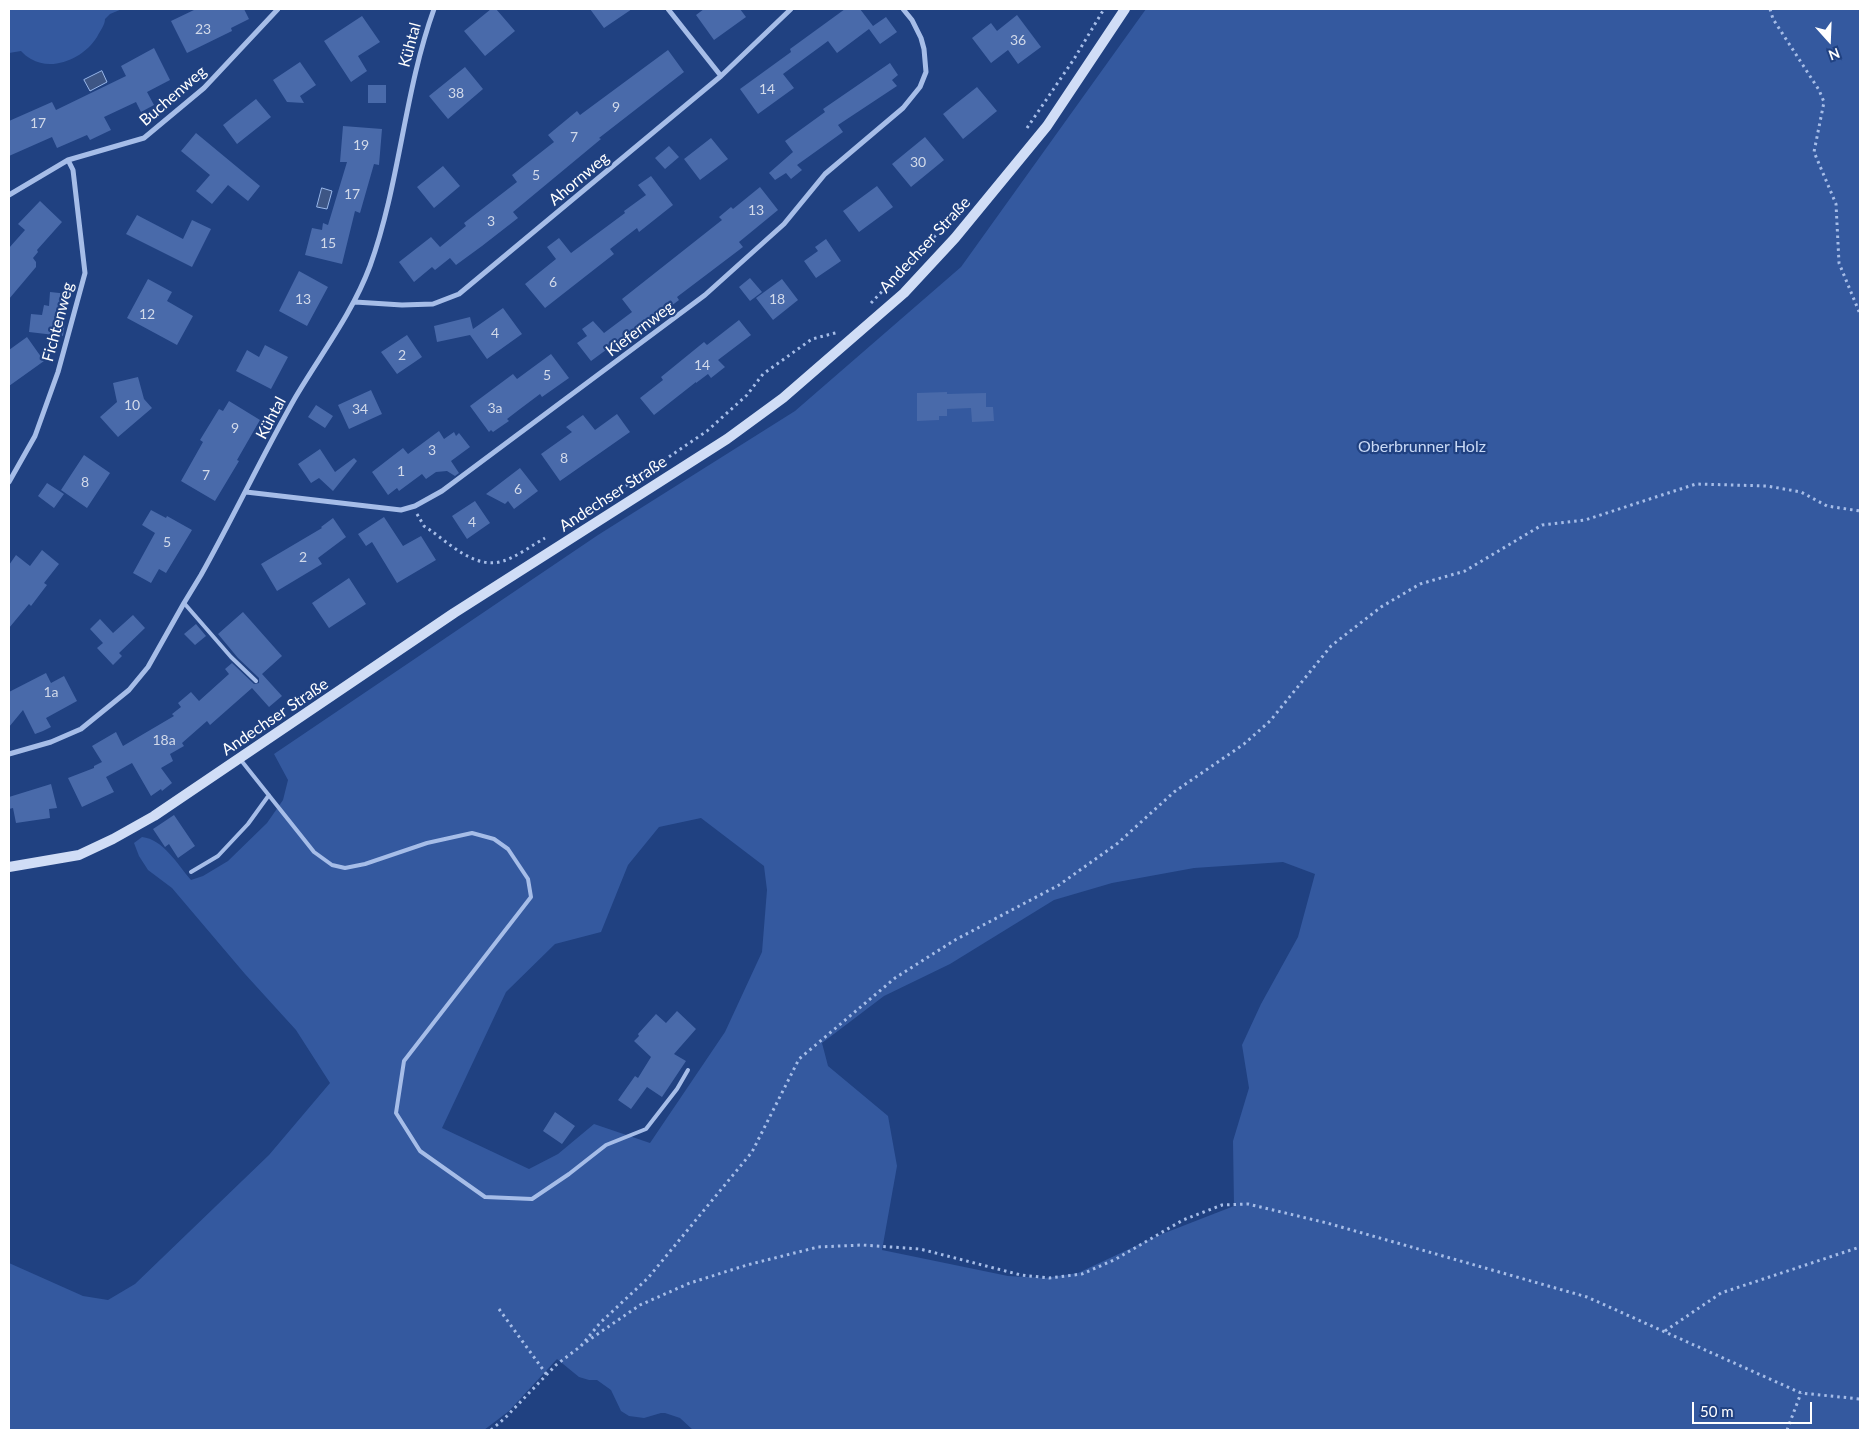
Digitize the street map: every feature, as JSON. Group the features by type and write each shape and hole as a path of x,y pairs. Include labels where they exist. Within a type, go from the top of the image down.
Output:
{"street":[{"name":"Buchenweg","path":"9,195 68,160 144,138 204,88 278,9"},
{"name":"Kühtal","path":"9,754 51,742 81,729 129,690 148,667 219,543 295,398 355,302 370,267 381,233 394,179 425,34 434,9"},
{"path":"668,9 721,76"},
{"name":"Ahornweg","path":"355,302 402,305 433,304 459,294 721,76 791,9"},
{"name":"Kiefernweg","path":"246,492 401,510 415,506 442,491 705,295 784,224 825,174 861,141 903,108 920,87 926,72 921,38 912,20 903,9"},
{"name":"Andechser Straße","path":"9,867 79,855 154,816 454,613 727,439 783,398 904,293 955,238 1047,126 1125,9"},
{"name":"Fichtenweg","path":"9,482 35,436 58,372 85,273 73,170 68,160"}],"lane":[{"path":"184,603 231,657 256,682"},
{"path":"240,759 314,852 332,865 345,868 428,843 472,833 494,839 508,849 528,879 530,897 404,1061 396,1113 420,1150 485,1197 532,1199 606,1146 646,1129 677,1089 688,1070"},
{"path":"191,872 218,856 248,824 268,795"}],"path":[{"path":"1025,130 1074,59 1104,9"},
{"path":"1770,9 1773,18 1819,90 1824,102 1814,152 1836,204 1839,263 1860,314"},
{"path":"867,307 962,209"},
{"path":"625,487 707,431 747,395 763,374 812,339 841,331"},
{"path":"580,1346 600,1323 648,1278 752,1152 799,1059 895,978 956,940 1059,885 1118,843 1174,792 1244,744 1270,721 1331,646 1381,607 1420,584 1466,571 1542,525 1585,520 1696,484 1768,486 1801,492 1827,506 1860,511"},
{"path":"415,506 424,526 470,558 484,562 503,562 552,534"},
{"path":"491,1430 556,1365 580,1346 640,1306 690,1283 747,1265 818,1247 862,1245 920,1248 1021,1275 1049,1278 1082,1274 1116,1259 1182,1220 1222,1205 1248,1204 1327,1223 1587,1297 1801,1393 1860,1399"},
{"path":"1665,1332 1721,1293 1860,1247"},
{"path":"499,1309 547,1375"},
{"path":"1787,1430 1801,1393"}],"green space":[{"path":"9,9 122,9 110,14 105,19 97,37 84,51 67,61 49,64 31,59 21,51 9,53"},
{"name":"Oberbrunner Holz","path":"1146,9 1860,9 1860,1430 693,1430 680,1418 665,1413 644,1418 629,1416 621,1411 611,1390 597,1380 579,1377 557,1359 509,1411 484,1430 9,1430 9,1263 83,1296 108,1300 135,1284 269,1155 330,1083 296,1030 245,974 172,888 148,870 139,856 134,843 142,837 157,842 170,854 191,880 203,876 228,861 267,823 283,800 288,780 274,754 598,535 795,411 961,267","holes":["701,818 764,866 767,890 762,952 725,1032 650,1143 594,1124 558,1154 529,1169 442,1128 506,992 555,944 601,932 628,865 659,827","1283,862 1315,874 1298,937 1261,1004 1242,1045 1249,1088 1233,1141 1234,1206 1157,1236 1078,1273 1045,1278 1008,1276 882,1250 897,1166 888,1116 828,1066 822,1043 884,996 950,964 1054,900 1112,883 1194,868"]}],"shaded area":[{"path":"102,71 107,82 90,91 84,80"},
{"path":"322,188 332,191 327,209 317,207"}],"building":[{"path":"196,9 244,9 249,19 231,28 232,31 187,53 171,21"},
{"path":"491,9 496,9 515,31 485,56 464,31"},
{"path":"590,9 632,9 604,28"},
{"path":"704,9 740,9 746,17 714,40 696,15"},
{"path":"845,9 860,9 873,26 886,17 897,32 880,44 869,29 837,53 828,41 783,74 794,88 758,114 740,89 791,52 790,49"},
{"path":"1017,15 1041,47 1018,64 1008,50 991,63 972,38 991,23 997,31"},
{"path":"362,16 380,42 358,56 367,71 351,82 324,41"},
{"path":"154,48 170,80 147,92 154,105 141,112 136,102 104,117 111,130 90,140 87,135 57,148 52,137 9,156 9,121 52,102 56,110 126,76 121,66"},
{"path":"668,50 684,72 599,138 601,139 513,212 518,218 482,246 456,265 450,258 435,270 432,267 414,282 399,262 431,237 440,247 466,226 464,223 517,182 512,175 554,142 548,135 577,111 580,115"},
{"path":"300,62 316,85 300,96 304,103 287,102 273,80"},
{"path":"890,63 898,75 892,80 897,86 838,125 843,132 797,165 802,170 791,179 786,173 775,180 769,173 793,152 785,141 825,112 823,109"},
{"path":"465,67 483,89 448,119 429,96"},
{"path":"368,85 386,85 386,103 368,103"},
{"path":"977,87 997,111 963,139 943,114"},
{"path":"256,99 271,117 237,144 223,125"},
{"path":"343,126 382,129 379,165 374,164 360,213 355,211 342,264 305,255 312,228 322,230 323,223 328,225 347,162 340,162"},
{"path":"196,133 260,186 248,201 228,185 212,204 196,191 210,175 181,151"},
{"path":"925,137 944,160 911,187 892,164"},
{"path":"711,138 728,159 700,180 684,159"},
{"path":"669,146 679,157 665,169 655,158"},
{"path":"443,166 460,186 434,208 417,187"},
{"path":"651,176 673,205 639,232 637,228 610,249 614,254 545,308 525,284 556,259 547,247 559,238 571,253 646,195 638,185"},
{"path":"877,186 893,207 859,232 843,211"},
{"path":"760,187 778,210 739,242 743,247 677,297 679,300 638,331 640,334 629,342 625,336 591,361 577,343 587,336 582,329 593,321 604,333 632,312 622,299 722,220 719,217 731,207 733,209"},
{"path":"40,201 62,222 37,250 38,252 33,258 36,262 36,267 9,299 9,248 25,230 18,224"},
{"path":"137,215 183,239 192,220 211,229 192,267 126,234"},
{"path":"826,239 841,261 816,278 804,261 818,251 815,247"},
{"path":"299,271 328,287 307,326 279,311"},
{"path":"750,278 762,292 750,301 739,287"},
{"path":"148,279 172,292 167,301 193,316 177,345 127,318"},
{"path":"782,279 798,300 773,320 756,298"},
{"path":"50,292 69,294 63,336 29,332 31,314 42,315 44,305 49,306"},
{"path":"503,308 522,334 487,359 470,335 437,342 434,326 470,317 473,329"},
{"path":"739,320 751,335 718,360 725,367 711,378 708,374 696,382 654,415 640,398 663,380 661,377 704,342 707,345"},
{"path":"407,335 422,357 397,374 381,352"},
{"path":"27,337 44,361 9,386 9,350"},
{"path":"265,345 288,357 271,389 236,371 247,350 259,357"},
{"path":"551,354 569,378 542,397 540,394 507,419 509,421 493,432 491,430 489,432 470,406 513,374 517,379"},
{"path":"138,377 144,399 152,408 118,437 100,417 117,402 113,383"},
{"path":"371,390 382,414 349,429 338,405"},
{"path":"947,392 947,394 986,393 986,407 993,407 994,421 972,422 971,408 947,409 947,416 939,416 939,420 917,421 917,393"},
{"path":"229,401 260,420 237,460 239,461 215,501 181,481 203,442 200,440 219,409 223,411"},
{"path":"316,405 333,416 325,428 308,417"},
{"path":"617,414 630,432 560,481 541,454 572,432 566,427 583,415 595,430"},
{"path":"439,431 444,439 454,432 456,436 459,433 470,447 451,461 459,473 455,476 447,471 436,472 426,479 422,474 399,491 397,488 388,495 372,472 403,448 408,454"},
{"path":"320,449 335,472 354,458 357,461 333,491 319,478 311,483 298,464"},
{"path":"84,455 110,473 87,508 61,490"},
{"path":"520,468 538,491 514,509 508,501 505,504 486,494"},
{"path":"47,483 64,494 54,508 38,496"},
{"path":"475,501 490,523 467,539 452,516"},
{"path":"151,510 166,518 167,516 192,530 166,573 159,569 151,583 133,573 155,533 142,525"},
{"path":"384,517 403,546 421,536 436,560 397,583 372,542 366,546 358,534"},
{"path":"333,518 346,537 318,558 322,564 277,591 261,564 322,528"},
{"path":"42,550 59,564 44,583 47,585 31,606 29,604 9,628 9,565 16,555 30,566"},
{"path":"349,578 366,604 329,628 312,603"},
{"path":"243,612 282,656 262,674 282,696 269,707 252,688 210,725 207,721 182,743 184,746 170,754 173,761 161,768 172,783 162,791 161,789 151,796 132,763 106,777 114,792 82,807 68,778 94,768 94,766 102,762 92,746 116,732 123,746 174,716 172,714 181,707 178,703 191,692 199,701 229,674 225,669 232,663 254,684 259,683 259,678 238,658 218,634"},
{"path":"133,615 145,628 119,653 122,656 113,665 97,648 103,643 90,629 100,619 113,633"},
{"path":"196,624 206,636 195,645 184,634"},
{"path":"46,673 51,683 64,676 77,701 46,718 51,727 43,731 35,734 23,710 9,727 9,692"},
{"path":"51,784 57,808 49,809 50,818 16,823 13,808 9,809 9,797"},
{"path":"174,815 195,846 178,858 169,844 165,847 153,829"},
{"path":"677,1011 696,1029 674,1054 686,1061 662,1097 647,1087 631,1109 618,1100 635,1076 638,1078 651,1057 634,1041 656,1014 666,1023"},
{"path":"555,1112 575,1126 562,1144 543,1131"}]}
